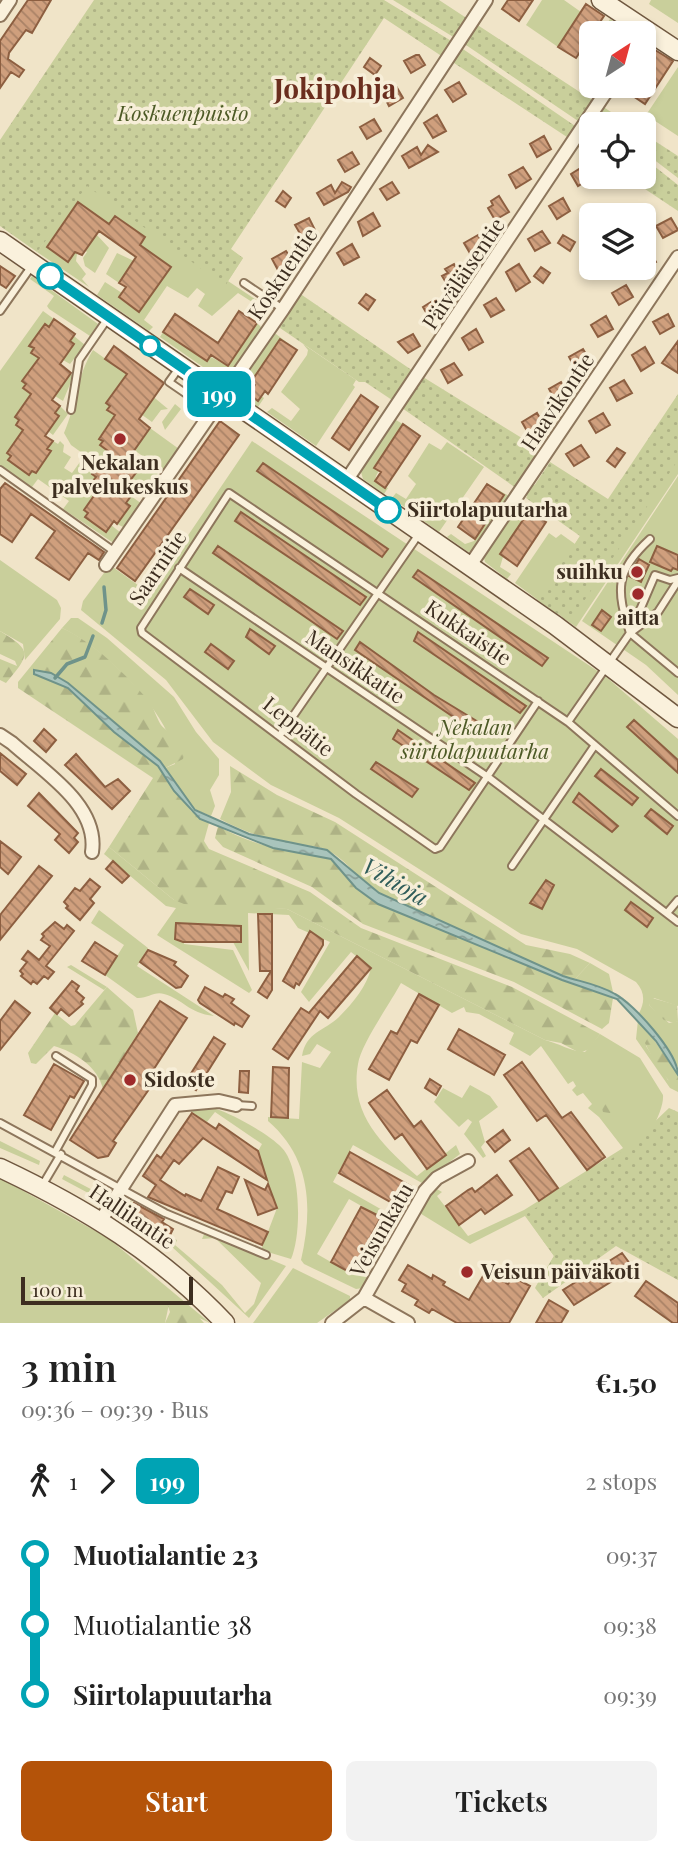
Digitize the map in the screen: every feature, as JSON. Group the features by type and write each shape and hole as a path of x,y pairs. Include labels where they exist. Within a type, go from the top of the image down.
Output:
{"street":[{"path":"0,15 10,0"},
{"name":"Koskuentie","path":"106,565 283,309 486,0"},
{"path":"601,0 630,21"},
{"path":"656,38 678,51"},
{"name":"Päiväläisentie","path":"346,481 602,98"},
{"path":"0,241 608,663 678,718"},
{"name":"Haavikontie","path":"469,567 678,257"},
{"path":"0,735 63,789 88,817 95,836 92,852"},
{"path":"101,1220 175,1105 219,1101 236,1105"},
{"name":"Veisunkatu","path":"332,1323 364,1298 425,1191 437,1178 468,1161"},
{"name":"Hallilantie","path":"0,1168 101,1220 175,1274 225,1323"},
{"path":"364,1298 408,1323"}],"lane":[{"path":"0,311 34,264"},
{"path":"244,283 283,309"},
{"path":"71,410 79,360 109,317"},
{"path":"180,366 169,382 201,404"},
{"path":"0,470 115,552"},
{"name":"Saarnitie","path":"141,628 229,493"},
{"name":"Kukkaistie","path":"229,493 568,722 678,816"},
{"path":"280,735 420,533"},
{"path":"650,539 627,564 620,586 620,604 630,633 678,673"},
{"name":"Mansikkatie","path":"179,568 488,777 678,922"},
{"path":"568,722 630,633 655,575 678,580"},
{"path":"630,633 658,612 678,580"},
{"path":"667,599 678,595"},
{"name":"Leppätie","path":"141,628 142,633 356,794 438,849 488,777"},
{"path":"488,777 538,701"},
{"path":"512,866 594,746"},
{"path":"667,914 678,900"},
{"path":"41,1188 92,1085 92,1079 56,1056"},
{"path":"236,1105 252,1106"},
{"path":"0,1123 123,1187 165,1213 266,1255"}],"green space":[{"name":"Koskuenpuisto","path":"94,0 384,0 453,42 443,57 384,18 231,249 243,258 225,286 87,186 37,252 0,226 0,140"},
{"path":"393,0 439,0 468,19 455,38"},
{"path":"542,0 564,0 581,12 558,47 526,25"},
{"path":"651,0 678,0 678,23 649,4"},
{"path":"476,24 579,92 579,98 589,98 595,102 588,112 579,112 579,122 463,43"},
{"path":"460,47 578,128 570,139 451,61"},
{"path":"678,67 678,136 656,122 656,112 648,112"},
{"path":"602,106 611,112 598,112"},
{"path":"656,142 678,156 678,178 656,161"},
{"path":"656,168 678,185 678,211 645,189 656,189"},
{"path":"69,176 227,247 243,258 228,281 264,305 260,307 238,293 212,316 198,306 205,294 197,288 188,298 167,286 144,320 153,327 149,331 97,295 105,282 122,293 119,298 139,312 171,267 140,245 145,237 116,216 109,224 79,203 47,247 67,262 75,252 76,261 86,274 82,279 89,287 37,252 82,188"},
{"path":"97,235 109,248 95,273 85,266 83,258 87,252 81,248"},
{"path":"117,253 134,261 119,283 106,274"},
{"path":"32,276 98,324 90,336 49,309 47,306 54,296 30,279"},
{"path":"299,293 416,373 395,402 365,382 359,382 280,328 278,325"},
{"path":"43,311 54,319 49,327 45,324 30,345 34,348 31,353 39,358 24,388 31,394 15,416 23,430 8,453 36,473 39,469 35,466 51,452 47,449 53,441 58,444 60,441 64,445 63,452 71,457 64,468 72,473 85,455 71,445 64,433 83,370 93,350 131,377 108,410 115,415 99,438 103,441 100,446 108,451 104,456 108,459 92,473 96,477 93,482 100,487 84,510 88,513 85,517 111,525 121,533 115,544 63,509 69,501 38,479 32,487 0,465 0,371"},
{"path":"257,323 263,329 229,379 223,381 160,337 163,332 228,366"},
{"path":"276,334 297,350 280,339 252,382 249,394 258,401 261,396 264,398 258,407 241,395 237,384 271,335"},
{"path":"74,336 85,345 70,364 63,360 74,344 70,341"},
{"path":"303,344 356,380 353,385 355,387 316,446 267,412 272,408 291,421 300,409 281,392 307,355 308,350"},
{"path":"71,373 73,377 63,401 55,396"},
{"path":"423,377 543,451 516,488 402,408"},
{"path":"150,394 168,409 161,410 152,422 138,412"},
{"path":"678,394 678,460 570,622 537,600 580,536 526,498 550,462 608,499"},
{"path":"175,404 181,409 165,430 162,422"},
{"path":"60,406 68,414 53,435 44,428 59,416 55,413"},
{"path":"396,420 421,435 403,425 376,476 375,481 388,488 384,494 363,479 361,472"},
{"path":"150,428 179,449 164,471 134,450"},
{"path":"678,430 678,474 576,627 562,617 582,580"},
{"name":"Nekalan siirtolapuutarha","path":"252,441 605,676 678,739 678,1006 654,998 649,1005 669,1023 678,1021 678,1067 639,1013 643,997 636,982 577,949 521,934 339,818 271,785 213,742 166,680 81,610 83,601 110,565 149,593"},
{"path":"447,442 484,467 439,532 392,498 396,493 406,499 416,484 408,476 429,443 441,450"},
{"path":"139,460 161,476 145,499 122,484 131,479"},
{"path":"678,476 678,695 646,665 582,621"},
{"path":"532,483 598,530 581,572 557,614 515,583 549,533 556,538 561,534 575,544 580,536 578,530 526,495"},
{"path":"488,484 509,496 510,500 473,551 468,552 447,537 451,534 465,544 474,541 504,496"},
{"path":"131,496 142,504 125,528 117,524 119,513 123,515 130,506 126,503"},
{"path":"519,503 546,522 529,511 500,554 503,557 500,567 511,574 507,579 485,562 483,554"},
{"path":"0,560 57,600 61,608 60,619 25,660 23,644 0,631"},
{"path":"71,618 78,618 107,638 174,697 196,732 219,759 219,775 210,790 215,806 211,816 194,809 166,773 165,768 175,764 171,743 149,703 107,659 62,628"},
{"path":"62,628 98,650 140,691 151,704 161,725 181,744 183,759 165,768 68,683 58,676 33,673 68,688 114,732 158,766 191,811 209,823 204,841 209,849 310,892 361,928 512,987 600,1034 589,1049 580,1053 561,1043 545,1040 287,909 184,904 174,900 109,847 153,778 18,688 18,682"},
{"path":"0,631 18,643 24,654 20,665 6,683 0,680 0,659 17,666 15,661 0,654"},
{"path":"230,766 277,795 335,822 526,945 570,954 590,963 575,979 563,976 379,893 336,855 325,849 264,837 220,819 231,792"},
{"path":"218,826 267,846 331,859 378,904 562,980 613,998 609,1023 602,1029 514,982 363,924 312,887 223,847 215,838"},
{"path":"109,847 174,900 287,909 545,1040 585,1052 600,1034 640,1058 663,1095 659,1113 631,1164 535,1288 554,1256 525,1216 470,1244 418,1212 435,1188 442,1192 437,1196 468,1236 524,1210 623,1148 599,1117 588,1108 592,1104 583,1093 577,1096 572,1090 576,1086 573,1081 568,1084 541,1046 530,1056 509,1044 514,1033 479,1014 466,1012 464,1007 452,1013 401,983 360,1056 357,1082 364,1114 371,1128 392,1153 417,1176 456,1145 460,1154 422,1183 353,1145 333,1182 400,1220 395,1230 379,1221 381,1217 349,1199 317,1254 350,1273 352,1270 368,1278 363,1288 356,1289 304,1264 301,1260 307,1222 305,1185 293,1151 268,1121 268,1117 299,1119 302,1062 320,1068 331,1052 317,1044 310,1054 302,1056 304,1048 316,1033 333,1022 349,1006 363,988 371,968 351,952 309,1002 301,992 330,942 298,928 289,915 248,913 249,971 233,942 241,942 241,926 176,923 175,939 184,940 184,944 233,950 252,990 249,993 157,935 176,908 166,906 104,854"},
{"path":"99,910 148,948 137,966 214,1016 198,1012 164,994 137,998 105,975 124,945 91,923"},
{"path":"590,963 609,974 613,992 575,979"},
{"path":"71,965 107,987 104,990 67,967"},
{"path":"107,987 133,1010 138,1033 103,1089 91,1067 77,1056 54,1046 36,1064 31,1063 28,1053 55,1013 71,1026 75,1025"},
{"path":"652,998 677,1005 678,1021 674,1023 664,1020 649,1005"},
{"path":"638,1020 650,1034 646,1046 668,1080 678,1082 678,1092 670,1088 636,1039"},
{"path":"650,1034 678,1075 678,1082 673,1084 654,1060 645,1043"},
{"path":"470,1085 490,1096 498,1107 479,1121 485,1142 481,1147 486,1156 483,1158 464,1134 472,1122 468,1119 459,1127 434,1102 443,1088 462,1098"},
{"path":"602,1091 613,1101 614,1109 610,1113 603,1112 598,1094"},
{"path":"669,1108 678,1112 678,1280 616,1246 543,1298 535,1288 554,1256 525,1215 625,1150"},
{"path":"216,1109 260,1131 282,1148 288,1157 298,1202 297,1234 291,1259 261,1250 277,1208 261,1165 248,1169 262,1144 215,1112 207,1122 189,1110"},
{"path":"0,1141 40,1161 39,1165 0,1148"},
{"path":"64,1175 104,1196 105,1202 62,1179"},
{"path":"0,1178 108,1238 210,1323 169,1304 165,1323 0,1323"},
{"path":"125,1198 134,1203 128,1213 177,1240 175,1245 222,1285 245,1313 254,1304 261,1283 215,1238 202,1239 205,1232 286,1266 249,1318 171,1246 121,1211"},
{"path":"293,1268 350,1296 350,1300 317,1323 253,1323"},
{"path":"172,1294 189,1306 204,1323 165,1323 170,1312 166,1300"}],"water":[{"path":"34,670 51,673 68,683 160,761 195,810 249,834 327,850 379,893 563,976 596,985 623,999 663,1042 671,1054 678,1075 656,1041 617,999 562,980 378,904 356,888 331,859 273,848 200,819 174,791 158,766 114,732 68,688 34,674"}],"building":[{"path":"28,0 51,0 32,33 26,30 9,53 8,59 24,70 19,77 11,72 0,88 0,41"},
{"path":"508,0 533,0 519,21 502,9"},
{"path":"586,4 604,16 601,21 579,21 579,54 576,58 558,47"},
{"path":"656,51 673,61 656,87"},
{"path":"419,55 425,65 411,73 404,61"},
{"path":"370,58 381,66 375,75 364,67"},
{"path":"459,82 466,94 453,102 445,90"},
{"path":"396,86 403,98 389,106 383,94"},
{"path":"636,98 649,98 645,104"},
{"path":"437,115 446,131 433,138 424,123"},
{"path":"374,119 381,131 367,139 360,127"},
{"path":"544,136 551,149 537,157 530,144"},
{"path":"428,145 438,152 409,168 402,156 417,147 421,155"},
{"path":"352,152 359,164 345,172 338,160"},
{"path":"523,167 531,179 516,188 509,175"},
{"path":"579,169 579,185 578,186 571,174"},
{"path":"342,182 351,187 348,192 324,205 317,193 331,185 335,193"},
{"path":"392,182 399,193 387,200 380,189"},
{"path":"283,191 291,198 285,207 276,201"},
{"path":"499,196 509,212 495,220 488,208 493,205 491,201"},
{"path":"563,198 570,211 557,219 549,206"},
{"path":"78,202 109,224 115,216 145,237 140,245 171,267 139,312 119,297 126,287 119,283 136,257 99,231 82,255 75,252 68,262 47,247"},
{"path":"373,213 380,226 363,236 358,222"},
{"path":"309,218 315,230 302,237 295,225"},
{"path":"671,218 678,230 663,238 656,226"},
{"path":"542,231 550,243 535,251 528,239"},
{"path":"478,235 485,247 471,255 464,243"},
{"path":"563,235 575,242 570,251 558,243"},
{"path":"352,244 359,257 344,265 337,253"},
{"path":"286,251 294,263 279,272 272,259"},
{"path":"454,264 464,280 450,289 442,276 448,273 445,269"},
{"path":"519,264 530,282 516,291 506,272"},
{"path":"0,266 15,276 6,288 0,284"},
{"path":"541,267 550,273 543,283 534,276"},
{"path":"626,285 633,297 619,305 612,293"},
{"path":"366,294 375,300 368,310 359,303"},
{"path":"496,298 504,310 491,317 484,305"},
{"path":"436,299 443,311 430,319 423,307"},
{"path":"239,311 257,323 228,366 211,355 207,361 163,332 175,314 218,343"},
{"path":"668,314 674,326 660,334 653,322"},
{"path":"606,316 613,329 598,337 591,325"},
{"path":"54,319 75,334 70,341 74,344 60,364 71,373 52,400 60,406 55,413 59,416 45,436 53,441 47,449 51,451 36,473 32,471 29,475 8,460 11,456 7,453 23,430 16,425 19,420 15,417 31,394 23,388 26,384 22,381 39,358 31,353 34,348 29,346 45,324 49,327"},
{"path":"476,329 483,342 469,350 462,338"},
{"path":"413,334 420,346 408,353 398,342"},
{"path":"280,339 297,350 268,394 265,391 258,401 249,394 255,385 251,382"},
{"path":"678,341 678,373 662,363"},
{"name":"Nekalan palvelukeskus","path":"114,346 164,383 139,419 150,428 131,455 139,460 134,468 138,470 123,490 131,496 126,503 130,506 117,524 114,521 106,532 85,517 88,513 84,510 100,487 92,482 96,477 92,474 108,451 100,445 103,441 99,439 115,415 107,410 110,406 106,403 127,374 105,359"},
{"path":"645,347 654,363 641,371 632,355"},
{"path":"583,349 590,361 576,370 569,357"},
{"path":"454,363 462,375 448,383 441,370"},
{"path":"624,380 632,393 617,401 610,388"},
{"path":"561,382 569,395 556,402 549,389"},
{"path":"361,395 378,407 349,450 332,438"},
{"path":"537,413 546,429 531,438 522,422"},
{"path":"603,413 610,425 596,433 589,421"},
{"path":"220,421 239,435 135,581 117,568"},
{"path":"403,424 420,436 385,488 375,481 381,472 374,468"},
{"path":"581,445 589,457 574,466 566,454"},
{"path":"617,448 625,453 615,467 607,461"},
{"path":"263,463 388,549 382,557 257,471"},
{"path":"5,483 104,552 99,560 88,553 69,580 36,558 55,531 31,514 12,542 0,534 0,489"},
{"path":"487,484 504,495 475,539 458,527"},
{"path":"529,511 546,522 517,566 500,554"},
{"path":"241,512 366,597 360,605 235,521"},
{"path":"218,546 343,631 337,639 213,553"},
{"path":"657,546 678,555 678,570 673,568 671,571 650,562"},
{"name":"suihku","path":"639,559 649,565 641,582 629,576"},
{"path":"418,570 548,658 542,666 413,577"},
{"path":"190,589 214,605 208,614 184,597"},
{"path":"602,610 611,617 601,631 592,625"},
{"path":"250,629 275,646 269,654 246,637"},
{"path":"418,632 526,706 520,713 414,641"},
{"path":"360,642 434,695 485,726 480,735 355,650"},
{"path":"211,644 234,661 228,669 205,652"},
{"path":"634,720 678,760 678,773 627,727"},
{"path":"44,729 56,740 46,752 34,741"},
{"path":"398,730 475,783 469,790 393,739"},
{"path":"0,753 26,774 17,785 0,771"},
{"path":"76,754 105,787 118,779 130,791 112,809 65,765"},
{"path":"376,762 418,789 412,797 371,769"},
{"path":"601,769 638,798 632,805 595,776"},
{"path":"39,793 78,833 74,838 78,842 69,853 55,840 60,834 28,806"},
{"path":"579,793 618,826 612,832 573,802"},
{"path":"651,809 673,826 667,834 645,816"},
{"path":"0,841 21,857 8,874 0,867"},
{"path":"113,861 129,876 122,883 106,869"},
{"path":"39,866 52,876 0,940 0,915"},
{"path":"90,879 100,887 90,899 94,903 80,920 66,908 68,906 64,902 75,888 80,891"},
{"path":"546,880 554,885 542,909 530,903"},
{"path":"631,902 653,918 647,927 625,910"},
{"path":"258,914 272,914 272,990 267,998 258,992 271,971 260,971"},
{"path":"55,922 64,929 67,925 74,931 46,966 54,972 48,979 44,976 37,984 33,981 31,984 21,976 23,974 20,971 27,962 22,959 28,951 39,960 50,946 41,940 44,936 42,934"},
{"path":"176,923 241,926 241,942 183,942 175,939"},
{"path":"310,931 323,940 323,945 299,985 296,983 294,988 283,981"},
{"path":"95,942 117,956 105,975 82,961"},
{"path":"148,950 176,962 174,965 188,976 181,987 176,988 140,962"},
{"path":"357,956 371,968 328,1018 320,1011 288,1059 273,1049 301,1008 309,1013"},
{"path":"72,981 79,986 76,991 84,998 81,1002 83,1004 69,1016 61,1009 57,1014 50,1008"},
{"path":"205,987 223,997 225,994 234,999 231,1003 249,1016 242,1027 235,1023 234,1025 200,1003 198,1000"},
{"path":"419,994 439,1005 417,1043 411,1040 389,1080 369,1069 391,1031 397,1034"},
{"path":"15,1001 30,1013 0,1050 0,1021"},
{"name":"Sidoste","path":"160,1001 187,1018 148,1078 154,1082 113,1141 116,1143 108,1156 98,1158 70,1140"},
{"path":"459,1029 505,1055 494,1075 448,1049"},
{"path":"214,1037 225,1044 196,1090 185,1083"},
{"path":"522,1062 562,1118 571,1112 605,1157 587,1170 546,1115 537,1121 504,1075"},
{"path":"54,1064 84,1081 74,1098 70,1096 51,1130 24,1115"},
{"path":"273,1067 289,1068 288,1118 271,1117"},
{"path":"240,1071 249,1071 248,1093 239,1092"},
{"path":"430,1079 441,1086 436,1095 425,1088"},
{"path":"387,1090 414,1127 421,1121 446,1155 427,1169 402,1134 395,1139 369,1103"},
{"path":"192,1113 216,1129 219,1124 258,1151 267,1180 203,1138 179,1164 174,1160 160,1180 185,1196 186,1194 201,1201 218,1167 239,1177 232,1193 226,1191 217,1209 268,1232 262,1245 148,1197 156,1185 143,1176 157,1155 161,1158"},
{"path":"503,1130 510,1140 495,1152 487,1142"},
{"path":"529,1148 558,1188 539,1201 510,1161"},
{"path":"350,1152 414,1188 403,1209 339,1173"},
{"path":"497,1175 512,1195 485,1214 481,1209 459,1225 446,1206 472,1188 475,1192"},
{"path":"245,1180 265,1190 268,1184 277,1208 258,1215"},
{"path":"134,1203 164,1219 162,1222 173,1229 169,1237 127,1213"},
{"path":"361,1207 381,1217 351,1273 331,1262"},
{"path":"622,1253 633,1268 574,1305 563,1290"},
{"path":"408,1265 432,1279 433,1275 445,1282 443,1285 469,1300 483,1276 489,1279 492,1275 508,1284 513,1277 530,1286 509,1323 457,1323 432,1309 429,1313 415,1305 418,1300 402,1291 406,1284 399,1280"},
{"path":"646,1281 678,1303 678,1323 673,1323 635,1296"},
{"path":"549,1300 568,1311 561,1323 536,1323"}],"waterway":[{"path":"102,623 106,610 104,587"},
{"path":"55,678 67,664 85,657 93,636"}],"bus line":[{"name":"199","path":"50,276 388,510"}],"place":[{"name":"Nekalan palvelukeskus","path":"120,439"},
{"name":"Siirtolapuutarha","path":"388,510"},
{"name":"suihku","path":"637,572"},
{"name":"aitta","path":"638,594"},
{"name":"Sidoste","path":"130,1080"},
{"name":"Veisun päiväkoti","path":"467,1272"}],"district":[{"name":"Jokipohja","path":"335,89"}],"water label":[{"name":"Vihioja","path":"395,882"}]}
